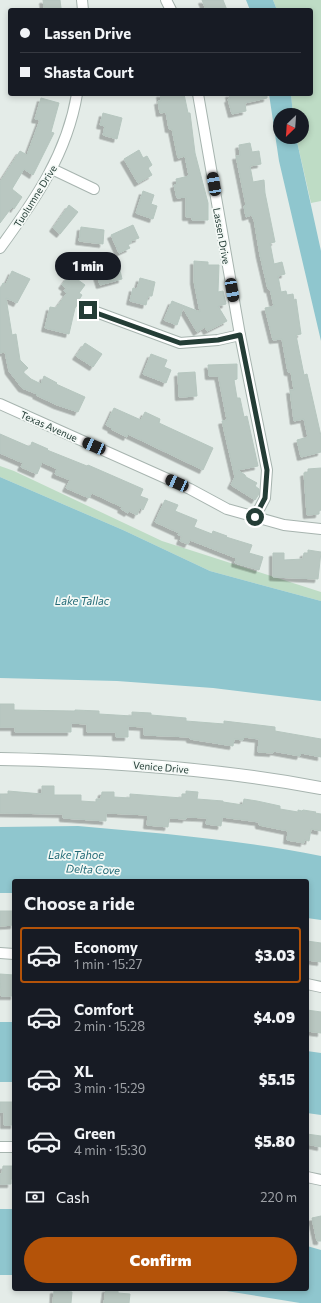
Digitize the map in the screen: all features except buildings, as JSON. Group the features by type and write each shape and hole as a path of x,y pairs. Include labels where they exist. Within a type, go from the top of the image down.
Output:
{"street":[{"name":"Tuolumne Drive","path":"0,248 34,200 52,169 64,141 76,96"},
{"name":"Lassen Drive","path":"198,96 240,335 267,470 265,498 255,517"},
{"path":"52,169 94,189"},
{"path":"88,310 180,343 218,340 240,335"},
{"name":"Texas Avenue","path":"0,404 177,483 227,509 284,525 321,529"},
{"name":"Venice Drive","path":"0,759 71,760 151,765 228,774 321,788"},
{"path":"0,953 12,954"},
{"path":"309,984 321,986"},
{"path":"0,1147 12,1147"},
{"path":"309,1177 321,1180"}],"green space":[{"path":"273,0 321,0 321,201 311,203 298,144 309,144 309,108 292,108 291,96 313,96 313,8 276,8"},
{"path":"0,466 14,471 162,541 321,592 321,601 210,571 123,530 0,477"}],"water":[{"path":"246,0 273,0 276,8 249,8"},
{"path":"269,96 291,96 292,108 273,108 273,121"},
{"path":"276,144 298,144 321,251 321,341 279,161"},
{"name":"Lake Tallac","path":"0,477 123,530 210,571 321,601 321,701 213,688 117,681 0,678"},
{"name":"Lake Tahoe","path":"78,826 169,834 230,841 321,856 321,920 309,918 309,879 12,879 12,893 0,893 0,827"},
{"path":"0,1022 12,1022 12,1082 0,1082"},
{"path":"309,1051 321,1053 321,1115 309,1113"},
{"path":"0,1209 12,1209 12,1275 0,1275"},
{"path":"309,1247 321,1250 321,1303 300,1303 226,1291 309,1291"}],"route":[{"path":"88,310 180,343 196,343 240,335 267,470 265,498 255,517"}],"water label":[{"name":"Delta Cove","path":"93,869"}]}
